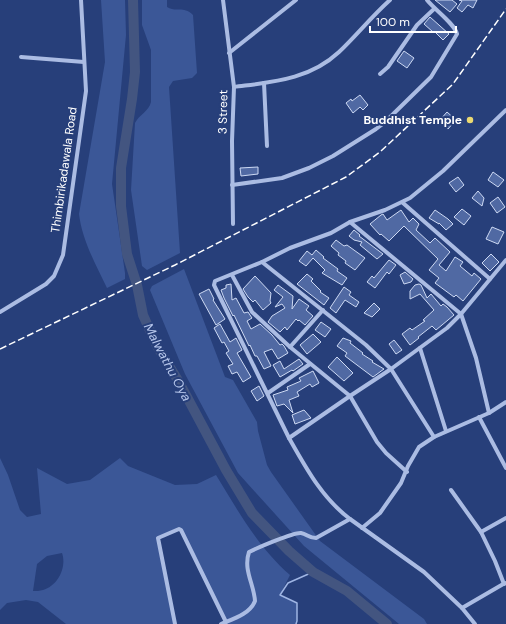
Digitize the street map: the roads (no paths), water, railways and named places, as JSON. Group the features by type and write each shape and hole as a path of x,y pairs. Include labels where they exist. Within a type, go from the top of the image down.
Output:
{"street":[{"name":"Thimbirikadawala Road","path":"0,312 46,284 54,276 63,255 86,91 81,0"},
{"name":"3 Street","path":"223,0 234,87 232,185 233,224"},
{"path":"229,53 296,0"},
{"path":"234,87 264,83 305,74 319,67 338,53 390,0"},
{"path":"232,185 282,178 309,168 342,150 384,123 431,77 457,34 456,28 434,9 427,0"},
{"path":"380,74 388,67 417,25 434,9"},
{"path":"21,57 84,62"},
{"path":"264,83 267,146"},
{"path":"475,624 462,608 416,565 362,528 331,503 311,477 289,438 214,285 215,281 262,262 290,248 331,233 350,222 403,203 418,193 506,110"},
{"path":"403,203 490,279"},
{"path":"350,222 461,314 476,358 489,412"},
{"path":"289,438 392,368 447,328 461,314 506,260"},
{"path":"262,262 366,345 392,368 434,437"},
{"path":"232,275 252,312 290,347 350,396 377,442 386,453 407,472"},
{"path":"290,347 323,310"},
{"path":"420,348 446,431"},
{"path":"268,394 310,364"},
{"path":"362,528 380,513 401,483 407,472 408,466 419,447 434,437 479,417 506,402"},
{"path":"479,417 506,468"},
{"path":"452,490 481,532 505,583 462,608"},
{"path":"481,532 506,518"},
{"path":"221,624 247,611 253,606 255,601 247,566 247,557 249,552 288,535 301,533 311,538 316,538 350,519"},
{"path":"175,624 158,538 179,529 181,530 226,622"}],"waterway":[{"name":"Malwathu Oya","path":"133,0 135,72 121,168 121,206 127,254 137,285 143,315 157,346 179,382 226,470 252,513 289,551 313,572 347,591 387,624"},
{"path":"296,624 297,603 280,595 288,583 313,572"}],"railway":[{"path":"0,349 175,265 346,177 380,152 453,84 506,9"}],"place":[{"name":"Buddhist Temple","path":"470,120"}]}
